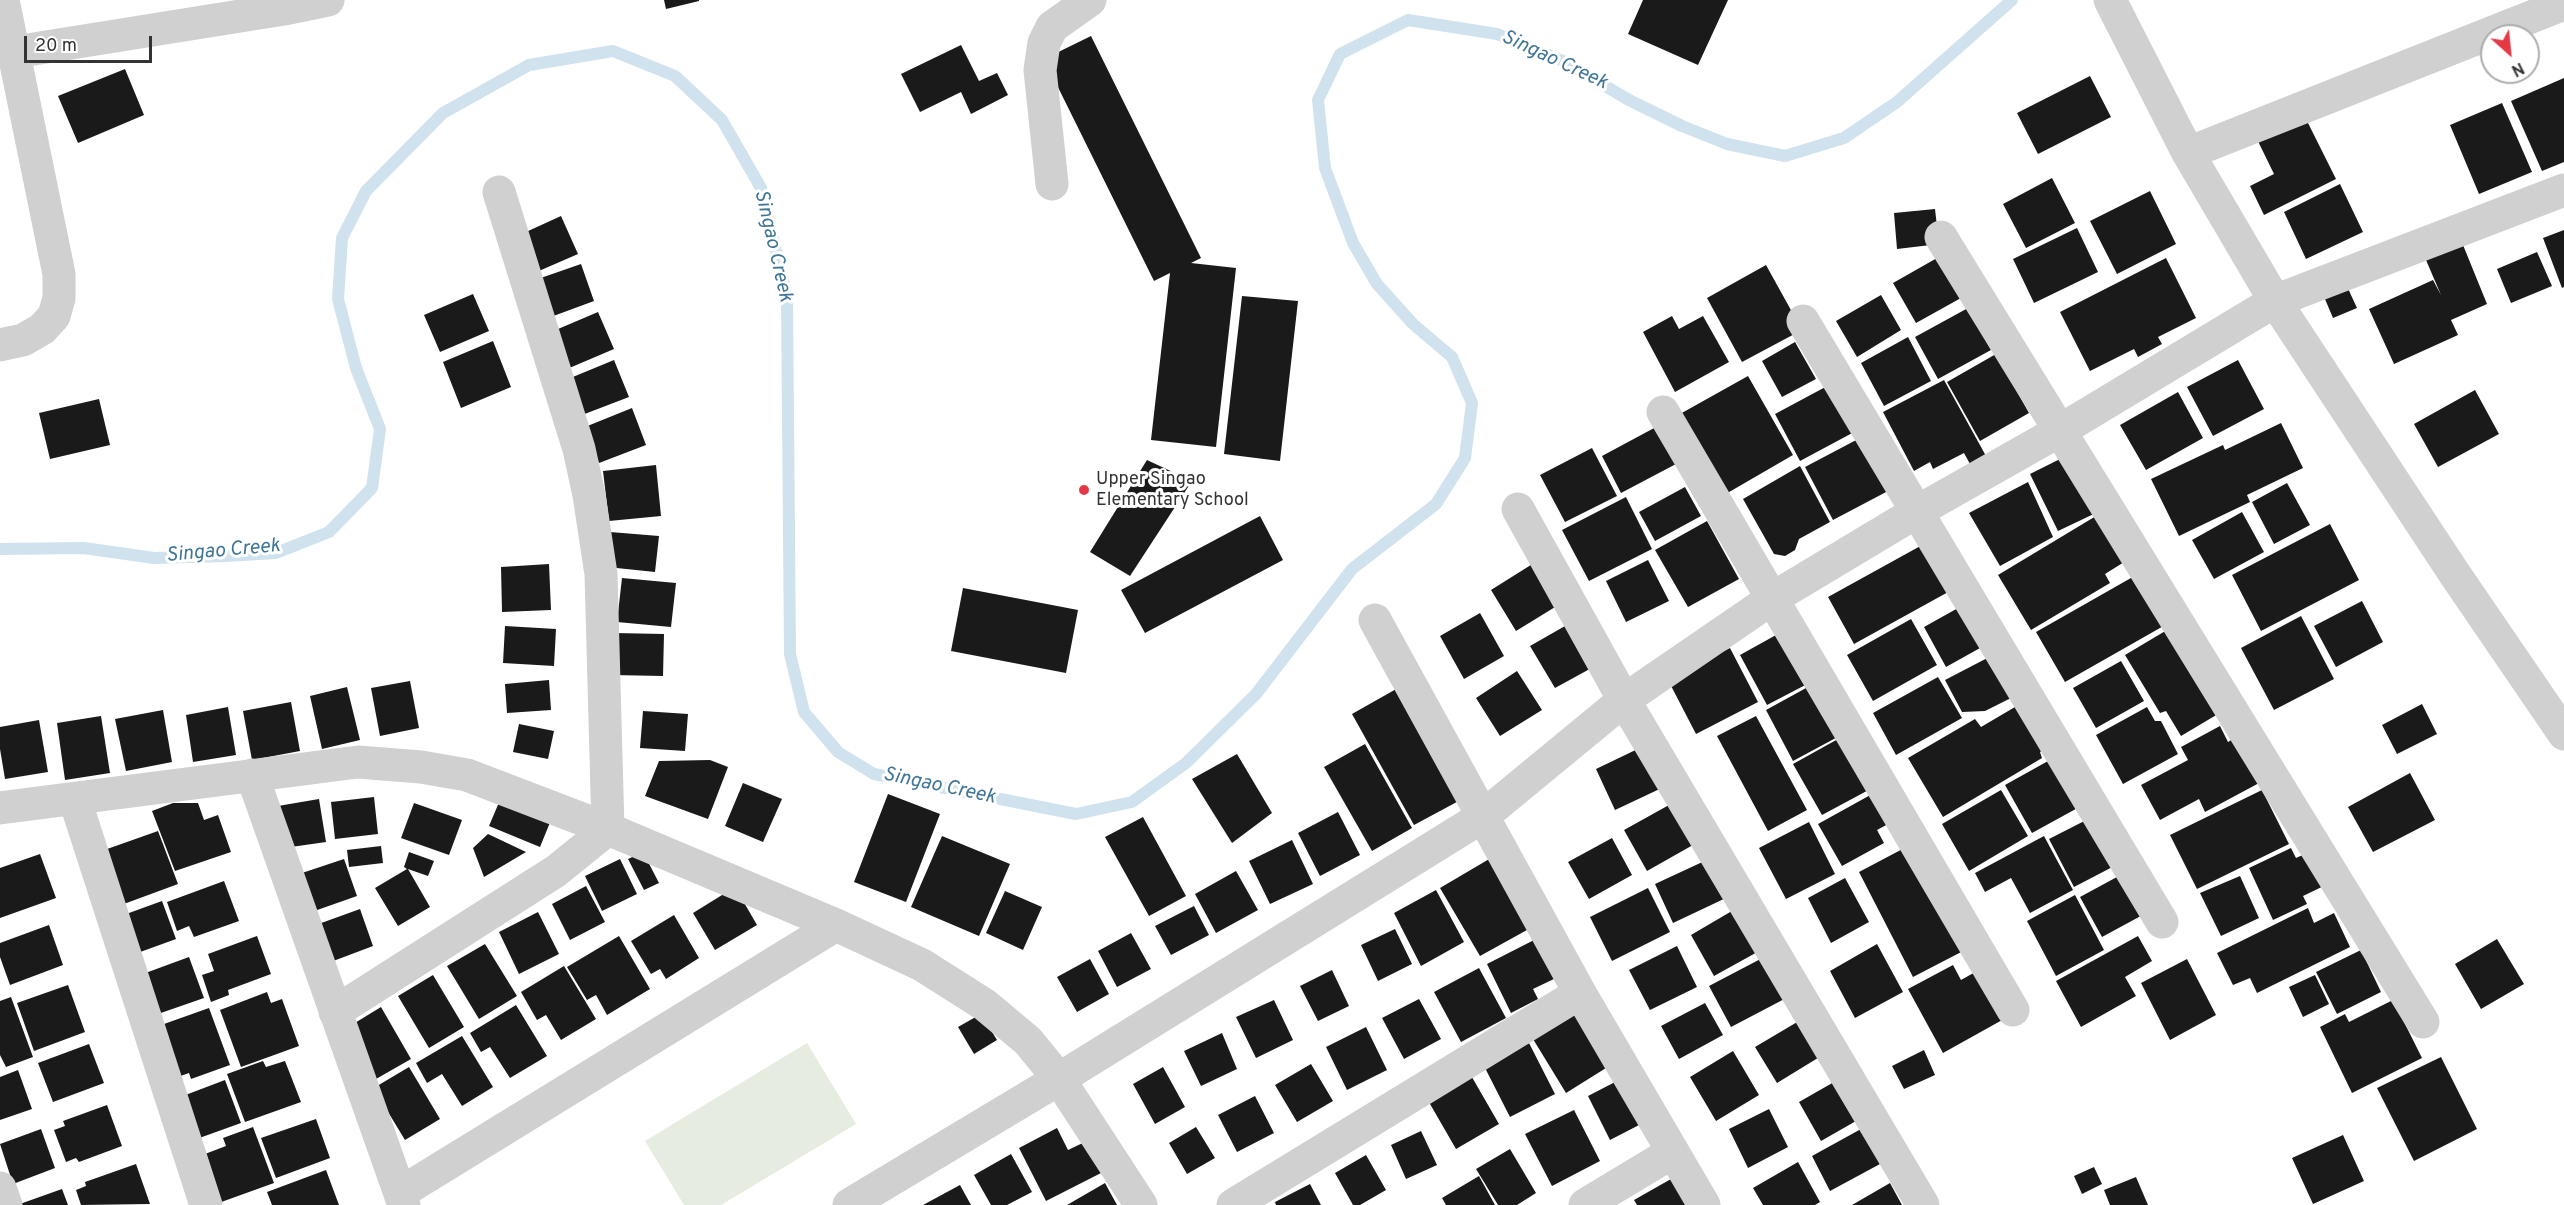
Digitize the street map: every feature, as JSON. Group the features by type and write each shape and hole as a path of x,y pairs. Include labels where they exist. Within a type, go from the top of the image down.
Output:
{"street":[{"path":"0,345 23,340 42,329 54,316 59,298 59,274 3,0"},
{"path":"15,51 284,9 328,0"},
{"path":"1053,184 1040,70 1044,43 1053,27 1090,0"},
{"path":"2110,0 2188,153 2275,301 2454,573 2564,734"},
{"path":"2188,153 2564,4"},
{"path":"849,1205 1059,1079 1482,817 1624,700 1773,598 1918,511 2061,430 2275,301 2564,190"},
{"path":"499,192 579,449 589,495 601,574 608,829"},
{"path":"1941,237 2423,1022"},
{"path":"1803,321 2162,922"},
{"path":"1663,412 2013,1010"},
{"path":"1518,509 1624,700 1923,1205"},
{"path":"1375,620 1580,993 1704,1205"},
{"path":"0,808 358,762 421,766 467,775 608,829 836,925 922,965 985,1005 1028,1041 1059,1079 1141,1205"},
{"path":"252,775 402,1199 836,925"},
{"path":"75,800 206,1205"},
{"path":"334,1012 556,871 608,829"},
{"path":"1233,1205 1580,993"},
{"path":"1585,1205 1673,1152"},
{"path":"0,1188 6,1205"}],"shaded area":[{"path":"807,1043 856,1124 721,1205 684,1205 645,1141"}],"building":[{"path":"664,0 699,0 699,1 666,9"},
{"path":"1643,0 1728,0 1698,65 1628,34"},
{"path":"1091,36 1201,258 1191,263 1236,268 1216,447 1151,440 1170,273 1154,281 1044,59"},
{"path":"961,45 979,81 997,73 1008,95 971,114 961,92 920,112 901,74"},
{"path":"125,69 144,115 78,143 58,96"},
{"path":"2090,76 2111,117 2038,154 2017,113"},
{"path":"2564,78 2564,162 2542,171 2511,101"},
{"path":"2502,103 2532,172 2479,194 2450,125"},
{"path":"2301,109 2336,179 2264,215 2250,186 2274,174 2254,133"},
{"path":"2052,178 2075,223 2026,248 2003,204"},
{"path":"2340,184 2363,232 2306,259 2284,212"},
{"path":"2150,191 2176,244 2117,274 2090,221"},
{"path":"1935,209 1939,244 1897,249 1894,213"},
{"path":"561,216 578,254 532,274 515,237"},
{"path":"2077,228 2098,272 2034,303 2013,259"},
{"path":"2564,230 2564,287 2562,288 2543,238"},
{"path":"2463,245 2487,304 2451,320 2458,335 2394,364 2369,309 2433,280 2441,295 2426,260"},
{"path":"2537,252 2552,286 2511,303 2497,269"},
{"path":"1937,258 1961,298 1916,323 1893,283"},
{"path":"2166,258 2196,318 2158,337 2162,344 2138,357 2134,349 2090,371 2060,312"},
{"path":"581,264 594,301 548,318 535,280"},
{"path":"1766,265 1802,330 1742,362 1707,298"},
{"path":"2345,282 2357,308 2333,318 2322,292"},
{"path":"473,294 489,331 440,352 424,315"},
{"path":"1881,295 1901,330 1857,357 1836,321"},
{"path":"1242,296 1298,301 1280,461 1224,454"},
{"path":"1968,308 1991,350 1938,379 1915,337"},
{"path":"598,312 614,349 567,369 551,332"},
{"path":"1672,316 1679,329 1703,316 1729,362 1675,392 1643,332"},
{"path":"1908,337 1931,381 1884,406 1861,363"},
{"path":"493,341 511,387 461,408 443,362"},
{"path":"1795,342 1816,379 1782,397 1762,361"},
{"path":"1996,354 2029,413 1980,441 1947,382"},
{"path":"614,360 629,397 582,415 568,379"},
{"path":"2238,360 2264,409 2213,436 2187,387"},
{"path":"1748,376 1793,455 1724,495 1680,414"},
{"path":"1944,380 1986,456 1970,464 1964,453 1933,469 1930,462 1914,471 1883,412"},
{"path":"1831,384 1856,431 1800,461 1775,414"},
{"path":"2475,390 2499,434 2438,467 2414,424"},
{"path":"2178,392 2203,438 2146,470 2120,425"},
{"path":"99,399 110,445 50,459 39,413"},
{"path":"632,408 646,445 599,463 585,427"},
{"path":"2281,423 2303,468 2247,495 2250,502 2179,536 2151,479 2223,445 2225,450"},
{"path":"1656,427 1676,464 1621,493 1602,456"},
{"path":"1860,438 1888,491 1833,520 1805,467"},
{"path":"1592,448 1617,496 1565,522 1540,475"},
{"path":"2072,453 2100,511 2058,531 2030,474"},
{"path":"1147,460 1192,481 1130,576 1090,552"},
{"path":"656,465 661,516 609,521 603,471"},
{"path":"1800,466 1830,522 1799,539 1795,550 1785,556 1774,554 1743,499"},
{"path":"2028,482 2053,537 2000,566 1969,513"},
{"path":"2287,483 2310,525 2274,544 2252,502"},
{"path":"1685,487 1701,516 1655,541 1639,512"},
{"path":"1626,497 1652,549 1589,581 1562,530"},
{"path":"2242,512 2264,552 2214,579 2192,540"},
{"path":"2101,513 2129,559 2105,574 2110,583 2031,630 1998,575"},
{"path":"1260,516 1283,560 1145,633 1121,590"},
{"path":"1707,521 1739,579 1688,607 1655,550"},
{"path":"2330,524 2359,580 2261,631 2232,575"},
{"path":"610,532 659,536 655,572 607,567"},
{"path":"1924,544 1950,591 1854,644 1828,597"},
{"path":"1648,560 1669,601 1626,622 1606,581"},
{"path":"1534,563 1560,604 1516,631 1491,590"},
{"path":"549,564 551,610 502,612 501,567"},
{"path":"2138,574 2167,624 2065,682 2036,632"},
{"path":"622,578 676,583 671,627 617,622"},
{"path":"963,588 1078,610 1066,673 951,651"},
{"path":"2362,601 2383,642 2336,667 2314,626"},
{"path":"1967,603 1989,643 1946,667 1924,627"},
{"path":"1480,613 1504,656 1464,679 1440,636"},
{"path":"2301,616 2334,679 2274,710 2241,648"},
{"path":"1911,619 1937,665 1873,701 1847,655"},
{"path":"1572,622 1597,665 1555,688 1530,646"},
{"path":"505,626 556,629 554,666 503,663"},
{"path":"2172,627 2223,711 2181,736 2166,711 2160,713 2125,655"},
{"path":"1785,630 1813,681 1767,705 1740,655"},
{"path":"614,633 664,634 663,676 612,675"},
{"path":"1730,648 1758,702 1696,734 1668,680"},
{"path":"1995,654 2017,695 1985,711 1962,712 1945,680"},
{"path":"2121,661 2144,701 2096,728 2073,688"},
{"path":"1517,671 1542,710 1500,736 1476,698"},
{"path":"1938,677 1962,718 1896,755 1873,713"},
{"path":"549,680 551,710 507,713 505,684"},
{"path":"410,681 419,728 380,736 371,688"},
{"path":"1817,682 1845,733 1793,761 1766,710"},
{"path":"1405,684 1468,796 1414,825 1352,714"},
{"path":"347,687 360,740 322,749 310,696"},
{"path":"291,702 300,751 252,760 243,711"},
{"path":"2422,704 2437,734 2397,754 2382,725"},
{"path":"228,707 236,755 193,762 186,715"},
{"path":"2015,707 2048,747 2040,752 2042,758 1943,817 1908,758 1975,719 1981,727"},
{"path":"2147,707 2155,721 2161,721 2178,754 2123,784 2096,735"},
{"path":"163,710 172,762 126,771 115,719"},
{"path":"643,711 688,714 685,751 640,748"},
{"path":"101,716 110,773 65,780 57,723"},
{"path":"1756,716 1807,810 1768,831 1717,736"},
{"path":"39,720 48,772 5,779 0,749 0,727"},
{"path":"519,724 554,731 548,759 513,752"},
{"path":"2220,726 2228,742 2236,737 2261,782 2205,812 2199,799 2160,820 2141,785 2188,760 2181,747"},
{"path":"1847,734 1876,786 1822,815 1793,764"},
{"path":"1365,744 1412,828 1372,851 1324,767"},
{"path":"1646,745 1666,786 1615,810 1596,769"},
{"path":"1237,754 1272,813 1232,843 1192,779"},
{"path":"2057,756 2083,805 2032,833 2005,785"},
{"path":"710,760 728,767 708,819 645,796 659,761"},
{"path":"2410,773 2435,820 2373,852 2348,807"},
{"path":"743,783 782,799 763,842 725,826"},
{"path":"2001,790 2028,836 1969,871 1942,824"},
{"path":"2262,790 2289,844 2197,889 2170,835"},
{"path":"1874,793 1890,823 1877,830 1884,843 1842,866 1818,824"},
{"path":"888,794 940,814 906,902 854,882"},
{"path":"374,797 378,834 335,839 331,802"},
{"path":"319,799 326,842 284,848 278,806"},
{"path":"500,800 551,820 540,847 489,826"},
{"path":"1678,800 1700,841 1647,871 1624,830"},
{"path":"173,803 198,803 204,820 218,815 231,852 175,871 152,811"},
{"path":"414,803 462,820 449,855 401,838"},
{"path":"1338,812 1360,855 1320,876 1298,833"},
{"path":"2098,814 2122,862 2074,887 2049,839"},
{"path":"1143,817 1186,896 1149,916 1105,837"},
{"path":"1809,822 1835,874 1786,899 1759,848"},
{"path":"158,831 178,884 113,908 93,854"},
{"path":"488,834 526,852 484,877 473,848"},
{"path":"942,836 1010,864 979,936 911,907"},
{"path":"2044,836 2073,890 2030,913 2011,878 1985,892 1975,873"},
{"path":"1612,838 1632,875 1589,899 1568,862"},
{"path":"1292,840 1313,884 1270,904 1249,861"},
{"path":"1912,844 1967,949 1913,977 1859,872"},
{"path":"381,846 383,863 349,867 347,850"},
{"path":"2291,848 2296,858 2316,849 2332,882 2303,896 2307,904 2273,920 2249,868"},
{"path":"409,852 434,861 428,876 408,869 430,907 398,926 375,888 407,869 404,867"},
{"path":"643,852 659,883 644,890 628,859"},
{"path":"40,854 56,898 0,918 0,868"},
{"path":"1496,855 1536,925 1480,956 1440,888"},
{"path":"1711,858 1728,897 1673,923 1655,884"},
{"path":"344,859 357,896 303,915 290,877"},
{"path":"620,859 637,894 602,911 585,876"},
{"path":"1236,871 1258,910 1216,933 1195,894"},
{"path":"2128,871 2150,911 2102,937 2080,897"},
{"path":"2240,876 2259,918 2221,936 2200,893"},
{"path":"1845,878 1869,922 1831,943 1808,898"},
{"path":"224,881 239,921 194,937 189,926 177,931 167,902"},
{"path":"586,886 605,922 570,940 552,904"},
{"path":"735,887 757,925 715,950 693,913"},
{"path":"1648,888 1670,932 1612,961 1590,917"},
{"path":"1436,890 1464,942 1421,966 1394,913"},
{"path":"1005,891 1042,907 1023,950 986,933"},
{"path":"2075,895 2104,950 2056,976 2027,921"},
{"path":"162,901 176,939 132,955 118,917"},
{"path":"1194,906 1209,935 1171,955 1155,926"},
{"path":"1737,908 1761,950 1714,976 1691,935"},
{"path":"2308,908 2314,923 2334,913 2350,947 2257,993 2250,978 2233,985 2217,953"},
{"path":"360,909 373,946 328,963 313,926"},
{"path":"538,912 559,954 519,974 499,932"},
{"path":"674,915 699,958 666,979 660,969 651,974 631,941"},
{"path":"49,925 63,965 10,985 0,957 0,943"},
{"path":"1395,929 1412,964 1378,981 1361,945"},
{"path":"1131,933 1151,969 1117,987 1098,951"},
{"path":"257,936 271,974 228,990 229,995 211,1002 202,975 214,971 208,954"},
{"path":"619,936 650,989 607,1015 596,995 587,1000 567,967"},
{"path":"2138,936 2152,961 2125,977 2136,996 2081,1027 2056,981"},
{"path":"1538,938 1558,977 1533,989 1538,999 1511,1013 1487,964"},
{"path":"2497,939 2524,984 2481,1009 2455,964"},
{"path":"485,944 517,996 479,1019 447,966"},
{"path":"1877,944 1903,992 1855,1018 1830,971"},
{"path":"1677,946 1697,987 1650,1010 1629,970"},
{"path":"2361,950 2381,992 2337,1014 2316,972"},
{"path":"1770,954 1792,995 1731,1027 1709,986"},
{"path":"189,957 204,998 155,1015 140,975"},
{"path":"1090,959 1109,994 1077,1012 1057,977"},
{"path":"2187,959 2216,1015 2170,1040 2141,983"},
{"path":"1953,965 1961,980 1977,971 2004,1019 1943,1053 1908,989"},
{"path":"564,966 596,1019 561,1040 546,1015 537,1020 521,992"},
{"path":"1479,968 1506,1018 1461,1042 1434,992"},
{"path":"1332,970 1349,1006 1318,1021 1300,986"},
{"path":"433,975 464,1027 429,1048 398,996"},
{"path":"2315,975 2329,1004 2303,1017 2289,987"},
{"path":"68,985 85,1032 34,1051 17,1003"},
{"path":"267,992 271,1003 282,999 299,1046 241,1067 220,1010"},
{"path":"11,997 33,1057 6,1067 0,1055 0,1001"},
{"path":"1419,999 1441,1039 1404,1059 1382,1018"},
{"path":"1274,1000 1293,1040 1256,1058 1236,1017"},
{"path":"2393,1000 2422,1058 2352,1093 2320,1027 2345,1014 2349,1022"},
{"path":"1705,1003 1723,1035 1679,1059 1661,1026"},
{"path":"516,1005 547,1056 510,1078 490,1047 481,1052 470,1033"},
{"path":"381,1007 411,1059 369,1083 345,1029"},
{"path":"209,1008 230,1065 191,1079 189,1073 172,1079 164,1024"},
{"path":"1582,1009 1614,1063 1566,1093 1533,1039"},
{"path":"981,1014 997,1040 974,1054 958,1027"},
{"path":"1804,1018 1826,1053 1777,1083 1755,1047"},
{"path":"1366,1027 1387,1070 1347,1090 1326,1047"},
{"path":"1222,1033 1237,1069 1201,1086 1184,1051"},
{"path":"462,1036 493,1087 462,1106 442,1074 427,1083 416,1063"},
{"path":"1529,1043 1555,1094 1510,1117 1484,1066"},
{"path":"89,1044 104,1083 53,1102 38,1063"},
{"path":"1924,1050 1935,1075 1904,1089 1892,1066"},
{"path":"1733,1051 1759,1095 1716,1121 1690,1077"},
{"path":"2441,1057 2477,1129 2414,1161 2377,1088"},
{"path":"263,1061 266,1067 285,1061 301,1102 245,1122 227,1074"},
{"path":"1311,1064 1333,1101 1297,1122 1275,1085"},
{"path":"409,1067 440,1119 405,1140 385,1107 367,1092"},
{"path":"1163,1067 1185,1107 1155,1124 1133,1084"},
{"path":"18,1070 32,1109 0,1120 0,1077"},
{"path":"1469,1072 1499,1124 1456,1149 1426,1097"},
{"path":"1841,1078 1863,1117 1821,1141 1799,1102"},
{"path":"225,1080 241,1123 191,1141 175,1099"},
{"path":"1619,1080 1641,1124 1610,1140 1588,1096"},
{"path":"1255,1096 1274,1133 1237,1152 1218,1115"},
{"path":"107,1105 122,1146 79,1162 76,1158 66,1162 54,1130 65,1126 63,1121"},
{"path":"1769,1109 1788,1147 1748,1168 1729,1129"},
{"path":"1574,1110 1600,1161 1552,1186 1525,1134"},
{"path":"316,1119 330,1158 276,1178 261,1138"},
{"path":"253,1127 274,1183 213,1205 197,1157 226,1146 223,1138"},
{"path":"1196,1127 1215,1158 1187,1174 1169,1143"},
{"path":"1057,1128 1068,1150 1087,1141 1103,1172 1046,1201 1019,1148"},
{"path":"41,1129 55,1168 13,1184 0,1144"},
{"path":"1861,1129 1880,1164 1830,1191 1812,1156"},
{"path":"1421,1131 1437,1165 1406,1179 1391,1145"},
{"path":"2343,1135 2364,1181 2313,1204 2292,1158"},
{"path":"1510,1149 1536,1193 1517,1205 1498,1205 1476,1169"},
{"path":"1011,1154 1032,1192 1007,1205 991,1205 974,1175"},
{"path":"1366,1155 1386,1190 1360,1205 1353,1205 1335,1173"},
{"path":"1798,1162 1820,1202 1815,1205 1763,1205 1753,1188"},
{"path":"136,1164 150,1204 81,1205 76,1190 86,1186 85,1182"},
{"path":"2094,1167 2102,1184 2082,1194 2074,1176"},
{"path":"326,1170 339,1205 272,1205 267,1192"},
{"path":"1479,1176 1495,1205 1446,1205 1442,1198"},
{"path":"2136,1177 2148,1205 2110,1205 2104,1190"},
{"path":"1671,1179 1686,1205 1637,1205 1634,1200"},
{"path":"1105,1183 1117,1205 1067,1205"},
{"path":"1890,1183 1902,1205 1852,1205"},
{"path":"1310,1184 1321,1205 1276,1205 1275,1202"},
{"path":"960,1185 971,1205 923,1205"},
{"path":"62,1189 68,1205 17,1205"}],"waterway":[{"name":"Singao Creek","path":"0,549 84,548 154,558 225,556 276,553 329,532 372,488 380,429 356,368 338,299 342,238 366,191 443,113 529,65 613,51 675,76 722,120 761,188 787,297 790,654 804,712 838,752 874,774 1076,814 1132,802 1186,763 1256,694 1352,569 1436,504 1465,458 1472,403 1452,357 1413,324 1377,284 1353,243 1325,168 1318,100 1340,54 1408,20 1497,34 1563,61 1629,100 1682,126 1727,144 1785,156 1844,138 1897,102 2012,0"}],"place":[{"name":"Upper Singao Elementary School","path":"1084,490"}]}
